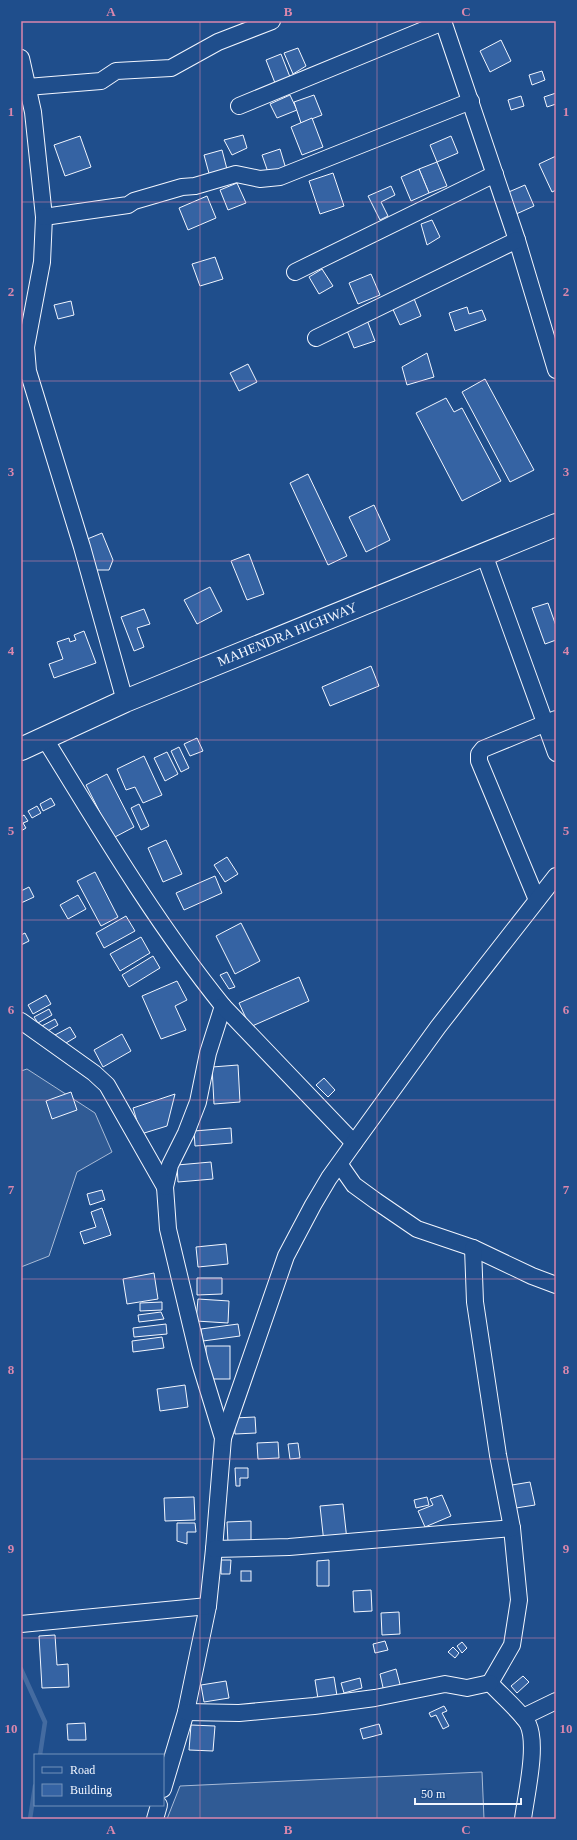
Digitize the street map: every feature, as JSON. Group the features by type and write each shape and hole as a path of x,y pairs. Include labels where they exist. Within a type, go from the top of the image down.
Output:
{"highway":[{"name":"MAHENDRA HIGHWAY","path":"21,749 125,701 556,525"}],"street":[{"path":"27,88 101,81 116,71 171,68 218,42 272,21"},
{"path":"238,106 443,22 517,240 556,370"},
{"path":"21,58 33,112 44,217 42,262 26,347 28,370 82,547 125,701"},
{"path":"44,217 128,205 134,201 182,186 195,186 236,174 260,179 280,177 471,101"},
{"path":"295,272 495,174"},
{"path":"316,338 517,240"},
{"path":"484,554 550,721 556,753"},
{"path":"537,900 479,761 479,754 483,748 550,721"},
{"path":"45,739 129,874 172,938 223,1006 354,1143"},
{"path":"164,1786 186,1712 208,1606 223,1438 286,1256 317,1198 354,1143 438,1027 556,876"},
{"path":"223,1006 208,1054 198,1102 186,1133 170,1165 165,1187 168,1229 171,1243 200,1363 223,1438"},
{"path":"21,1021 107,1085 165,1187"},
{"path":"340,1165 354,1185 418,1228 473,1248 532,1276 556,1285"},
{"path":"186,1712 240,1713 314,1706 375,1698 445,1684 467,1688 490,1683 512,1645 519,1600 512,1528 498,1455 475,1302 473,1248"},
{"path":"214,1549 289,1547 512,1528"},
{"path":"21,1624 208,1606"},
{"path":"490,1683 523,1717 528,1724 532,1738 523,1819"},
{"path":"523,1717 556,1701"},
{"path":"154,1819 158,1806"}],"shaded area":[{"path":"27,1069 95,1113 112,1152 77,1172 49,1256 21,1267 21,1071"},
{"path":"482,1772 484,1819 167,1819 180,1786"}],"building":[{"path":"501,40 511,61 490,72 480,51"},
{"path":"298,48 306,66 293,74 284,53"},
{"path":"281,54 290,77 275,83 266,60"},
{"path":"542,71 545,80 532,85 529,75"},
{"path":"556,93 556,104 547,107 544,97"},
{"path":"290,95 297,110 277,118 270,104"},
{"path":"314,95 322,115 301,123 294,102"},
{"path":"521,96 524,106 511,110 508,100"},
{"path":"312,118 323,147 302,155 291,127"},
{"path":"243,135 247,148 232,155 224,140"},
{"path":"80,136 91,167 65,176 54,145"},
{"path":"451,136 458,153 437,162 430,145"},
{"path":"280,149 286,169 269,175 262,155"},
{"path":"222,150 228,173 210,177 204,155"},
{"path":"556,156 556,190 552,192 539,164"},
{"path":"437,162 447,186 429,193 419,169"},
{"path":"419,169 429,193 411,201 401,177"},
{"path":"333,173 344,206 320,214 309,181"},
{"path":"237,183 246,203 228,210 220,190"},
{"path":"525,185 534,206 514,215 504,194"},
{"path":"391,186 395,195 381,202 388,216 380,220 368,196"},
{"path":"207,196 216,218 188,230 179,208"},
{"path":"432,220 440,237 427,245 421,224"},
{"path":"215,257 223,279 200,286 192,264"},
{"path":"322,269 333,286 319,294 309,277"},
{"path":"371,274 380,295 358,304 349,283"},
{"path":"413,296 421,316 400,325 391,305"},
{"path":"71,301 74,315 58,319 54,305"},
{"path":"467,307 469,314 482,310 486,320 455,331 449,313"},
{"path":"367,320 375,341 354,348 346,328"},
{"path":"427,353 434,377 407,385 402,367"},
{"path":"248,364 257,382 239,391 230,373"},
{"path":"485,379 534,470 510,482 462,392"},
{"path":"446,398 454,412 462,408 501,481 462,501 416,413"},
{"path":"308,474 347,556 328,565 290,483"},
{"path":"374,505 390,540 366,552 349,517"},
{"path":"102,533 113,560 109,570 92,570 80,542"},
{"path":"249,554 264,594 247,600 231,561"},
{"path":"210,587 222,611 197,624 184,600"},
{"path":"548,603 556,626 556,640 545,644 532,608"},
{"path":"144,609 150,624 137,628 144,647 134,651 121,617"},
{"path":"84,631 96,663 54,678 49,664 63,659 57,642 69,638 70,642 76,640 74,635"},
{"path":"371,666 379,686 330,706 322,687"},
{"path":"197,738 203,751 190,756 184,744"},
{"path":"179,747 189,768 181,772 171,751"},
{"path":"167,752 178,774 165,781 154,758"},
{"path":"144,756 162,795 143,803 135,787 126,790 117,769"},
{"path":"107,774 134,827 113,838 86,785"},
{"path":"51,798 55,805 43,811 40,804"},
{"path":"139,804 149,826 141,830 131,808"},
{"path":"37,806 41,813 32,818 28,811"},
{"path":"24,815 28,821 23,823 26,828 21,831 21,817"},
{"path":"166,840 182,874 163,882 148,848"},
{"path":"227,857 238,874 225,882 214,865"},
{"path":"95,872 118,917 101,926 77,881"},
{"path":"215,876 222,893 184,910 176,893"},
{"path":"29,887 34,897 21,903 21,891"},
{"path":"78,895 86,909 68,919 60,905"},
{"path":"126,916 135,931 104,948 96,933"},
{"path":"241,923 260,961 235,974 216,936"},
{"path":"25,933 29,941 21,945 21,935"},
{"path":"141,937 150,953 120,971 110,954"},
{"path":"153,956 160,968 129,987 122,975"},
{"path":"227,972 235,987 229,989 220,975"},
{"path":"299,977 309,1001 250,1027 239,1003"},
{"path":"177,981 187,1000 175,1006 186,1030 161,1039 142,996"},
{"path":"46,995 51,1004 33,1014 28,1005"},
{"path":"49,1009 52,1015 38,1023 34,1017"},
{"path":"55,1019 58,1025 44,1033 40,1027"},
{"path":"70,1027 76,1037 61,1046 55,1035"},
{"path":"122,1034 131,1051 103,1067 94,1050"},
{"path":"238,1065 240,1102 214,1104 212,1067"},
{"path":"324,1078 335,1090 328,1097 316,1085"},
{"path":"71,1092 77,1110 52,1119 46,1101"},
{"path":"175,1094 167,1126 141,1134 133,1108"},
{"path":"231,1128 232,1143 195,1146 194,1131"},
{"path":"211,1162 213,1179 178,1182 177,1165"},
{"path":"102,1190 105,1200 90,1205 87,1194"},
{"path":"102,1208 111,1235 84,1244 80,1232 96,1227 91,1212"},
{"path":"226,1244 228,1264 198,1267 196,1247"},
{"path":"154,1273 158,1299 127,1304 123,1279"},
{"path":"197,1278 222,1278 222,1294 197,1295"},
{"path":"198,1299 229,1301 228,1323 196,1321"},
{"path":"162,1302 162,1310 140,1311 140,1303"},
{"path":"161,1312 164,1319 139,1322 138,1315"},
{"path":"166,1324 167,1334 134,1337 133,1328"},
{"path":"238,1324 240,1336 203,1341 201,1329"},
{"path":"162,1337 164,1348 133,1352 132,1341"},
{"path":"206,1346 230,1346 230,1379 206,1379"},
{"path":"185,1385 188,1407 160,1411 157,1389"},
{"path":"255,1417 256,1433 235,1434 234,1418"},
{"path":"278,1442 279,1458 258,1459 257,1443"},
{"path":"298,1443 300,1458 290,1459 288,1444"},
{"path":"235,1468 248,1468 248,1478 240,1478 240,1486 236,1486"},
{"path":"530,1482 535,1505 516,1508 512,1485"},
{"path":"442,1495 451,1516 425,1527 418,1511 433,1505 430,1499"},
{"path":"194,1497 195,1520 165,1521 164,1498"},
{"path":"427,1497 429,1505 416,1508 414,1500"},
{"path":"343,1504 347,1540 324,1543 320,1506"},
{"path":"251,1521 251,1542 228,1543 227,1522"},
{"path":"177,1523 195,1523 196,1532 187,1532 187,1544 177,1541"},
{"path":"221,1560 231,1560 230,1574 221,1574"},
{"path":"329,1560 329,1586 317,1586 317,1561"},
{"path":"241,1571 251,1571 251,1581 241,1581"},
{"path":"371,1590 372,1611 354,1612 353,1591"},
{"path":"399,1612 400,1634 382,1635 381,1613"},
{"path":"55,1635 57,1665 68,1664 69,1687 42,1688 39,1636"},
{"path":"385,1641 388,1650 375,1653 373,1644"},
{"path":"462,1642 467,1648 462,1653 457,1646"},
{"path":"453,1647 459,1653 455,1658 448,1652"},
{"path":"396,1669 401,1688 384,1692 380,1674"},
{"path":"523,1676 529,1682 517,1693 511,1686"},
{"path":"334,1677 338,1702 319,1705 315,1680"},
{"path":"360,1678 362,1688 344,1693 341,1683"},
{"path":"226,1681 229,1698 204,1702 201,1685"},
{"path":"444,1706 447,1711 442,1713 449,1726 443,1729 436,1715 431,1717 429,1713"},
{"path":"85,1723 86,1740 68,1740 67,1724"},
{"path":"379,1724 382,1734 363,1739 360,1729"},
{"path":"191,1725 215,1726 213,1751 189,1750"}],"waterway":[{"path":"21,1669 45,1722 40,1754"},
{"path":"30,1819 34,1793"}]}
